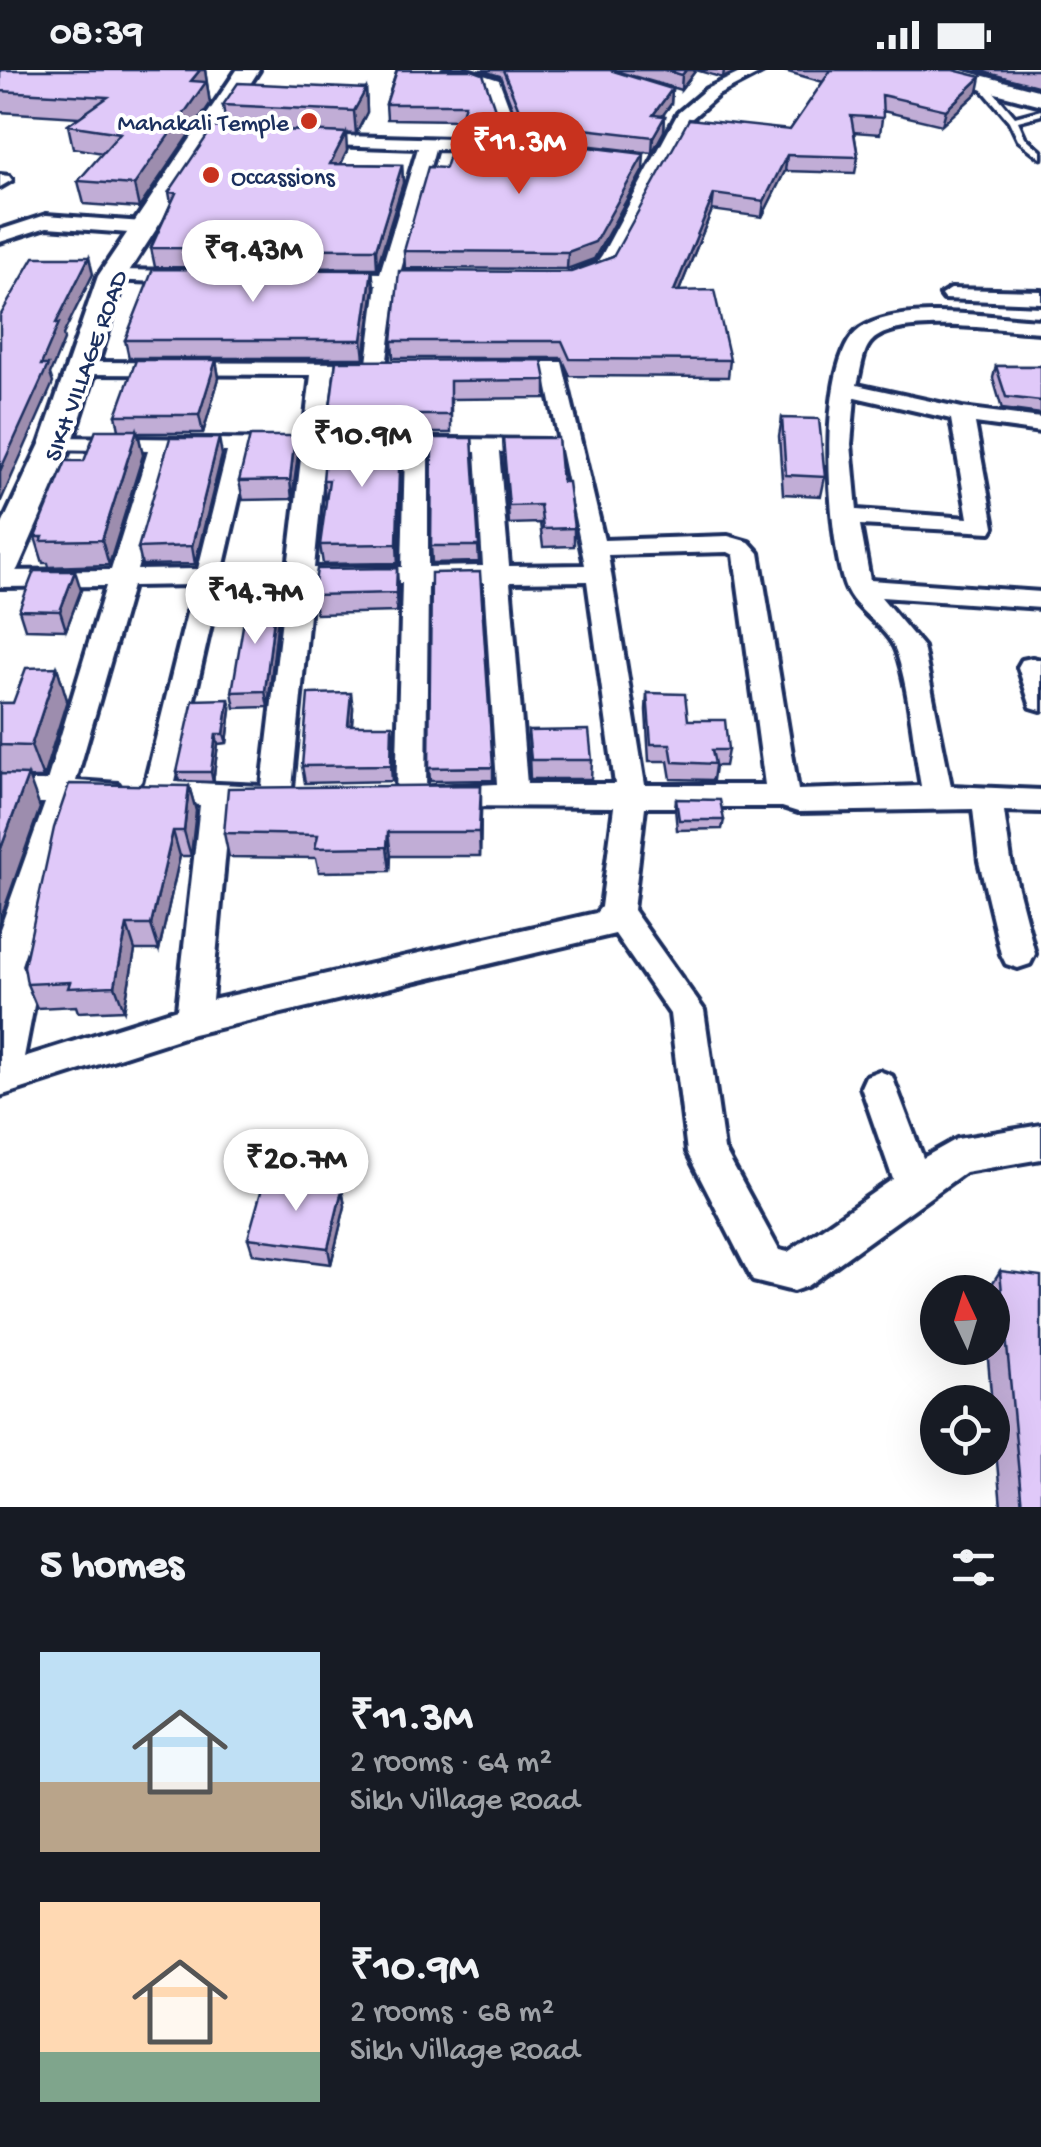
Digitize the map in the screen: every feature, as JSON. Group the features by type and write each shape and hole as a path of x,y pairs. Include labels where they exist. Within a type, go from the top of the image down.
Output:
{"main road":[{"name":"SIKH VILLAGE ROAD","path":"0,568 7,537 56,444 112,276 213,136 248,70"},
{"path":"936,70 1041,98"}],"street":[{"path":"297,140 523,146 493,84 452,70"},
{"path":"552,279 570,279 604,266 649,162 684,116 696,103 758,70"},
{"path":"677,98 696,103"},
{"path":"81,368 387,368 388,278 427,146"},
{"path":"0,236 46,221 143,228"},
{"path":"112,276 210,277"},
{"path":"309,278 461,279"},
{"path":"951,296 1041,297"},
{"path":"938,797 909,646 858,587 845,516 839,432 843,388 860,341 868,332 888,325 1041,326"},
{"path":"160,445 61,793 4,965 18,1000 0,1080 193,1020 606,924 617,912 631,793 596,560 554,367 476,368"},
{"path":"276,798 323,369"},
{"path":"843,388 962,415 1041,425"},
{"path":"845,516 982,527 962,415"},
{"path":"56,444 573,444"},
{"path":"158,792 240,444"},
{"path":"411,796 417,445"},
{"path":"487,446 513,794"},
{"path":"0,579 496,574 728,544 746,554 782,796"},
{"path":"858,587 1041,600"},
{"path":"1032,667 1041,700"},
{"path":"0,792 315,797"},
{"path":"373,796 631,793 782,796 798,801 938,797 1041,801"},
{"path":"193,1020 216,796"},
{"path":"987,799 995,861 1018,954"},
{"path":"617,912 687,1010 706,1152 767,1267 793,1272 957,1156 1041,1142"},
{"path":"879,1087 915,1187"}],"lane":[{"path":"980,81 1013,120 1021,138 1041,155"},
{"path":"1013,120 1041,112"}],"building":[{"path":"0,70 200,70 191,81 206,82 134,185 78,181 120,133 68,125 108,97 0,91"},
{"path":"397,70 472,70 483,74 499,121 460,121 465,104 386,104"},
{"path":"503,70 610,70 672,89 653,115 665,116 653,137 524,122"},
{"path":"831,70 953,70 981,77 946,110 882,95 883,118 851,116 858,157 787,155 764,201 714,194 674,291 714,290 730,360 570,359 562,341 392,341 399,271 571,272 613,257 689,119 790,130"},
{"path":"238,83 366,89 354,111 223,105"},
{"path":"213,127 346,133 330,164 402,165 376,249 151,248 176,193 169,192"},
{"path":"514,138 644,154 595,242 568,252 404,251 428,167 445,168 454,139"},
{"path":"34,257 89,257 56,323 41,365 48,365 0,471 0,316"},
{"path":"153,269 372,270 362,340 125,340"},
{"path":"136,360 216,360 199,415 116,415"},
{"path":"542,360 546,380 450,381 450,415 329,415 336,361"},
{"path":"996,366 1041,366 1041,401 1006,397"},
{"path":"782,418 819,419 825,477 786,475"},
{"path":"96,430 137,430 102,540 41,541 43,537 35,537 66,461 84,461"},
{"path":"250,436 295,436 290,480 239,481"},
{"path":"327,436 400,436 397,544 320,545 329,480 323,480"},
{"path":"170,438 219,438 192,546 138,548"},
{"path":"432,438 472,438 479,546 431,546"},
{"path":"503,438 558,438 562,482 568,482 574,528 543,529 540,505 509,506"},
{"path":"397,568 396,593 313,595 317,569"},
{"path":"34,571 75,571 60,611 19,610"},
{"path":"480,572 493,767 429,768 431,573"},
{"path":"276,601 265,691 232,692 247,602"},
{"path":"57,667 31,746 0,745 0,703 13,703 26,668"},
{"path":"351,693 348,725 392,725 391,765 302,766 308,694"},
{"path":"647,693 685,694 688,720 725,720 728,750 712,750 715,764 673,762 670,744 651,744"},
{"path":"229,699 224,734 216,734 211,772 177,772 193,700"},
{"path":"589,730 592,760 531,760 528,731"},
{"path":"0,774 28,775 0,851"},
{"path":"69,784 189,786 184,831 173,831 151,925 127,925 115,986 68,988 70,982 27,984 24,966 54,828"},
{"path":"481,785 479,832 388,832 387,847 315,848 318,835 224,833 228,788"},
{"path":"676,799 720,800 724,820 679,820"},
{"path":"264,1181 342,1190 328,1248 248,1238"},
{"path":"1000,1271 1041,1276 1041,1507 1022,1507 1009,1365 1010,1275 1000,1275"}],"place":[{"name":"Mahakali Temple","path":"309,121"},
{"name":"Occassions","path":"211,175"}]}
